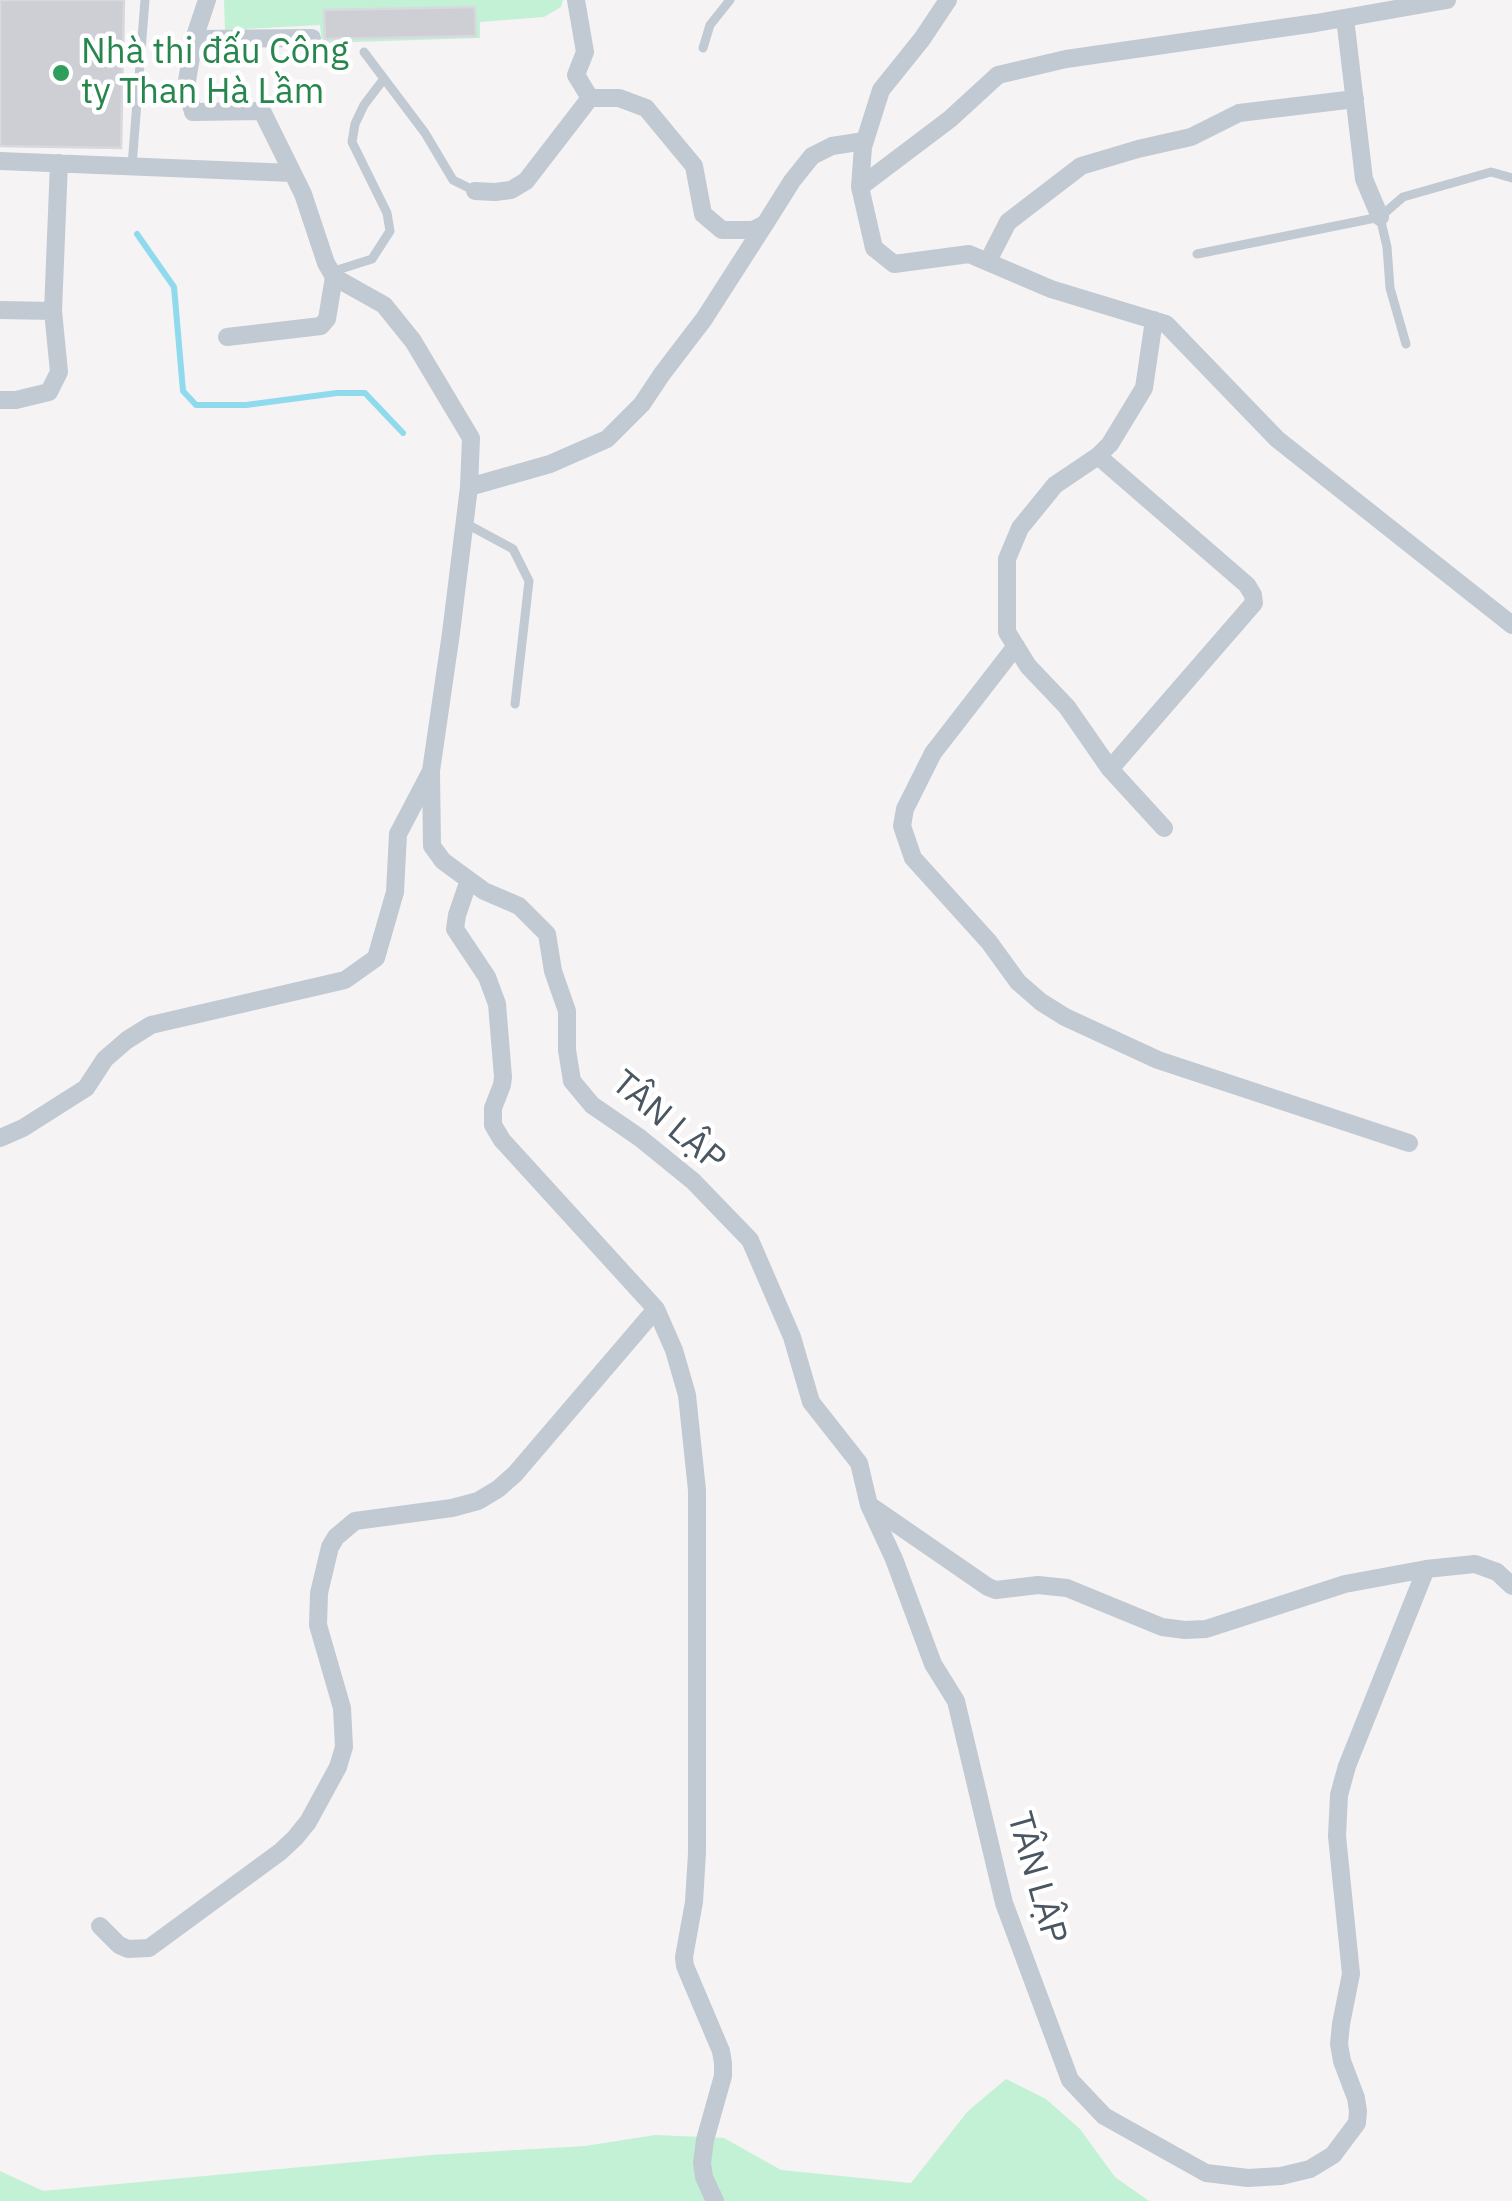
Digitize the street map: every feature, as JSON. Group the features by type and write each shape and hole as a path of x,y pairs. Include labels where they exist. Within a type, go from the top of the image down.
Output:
{"street":[{"path":"207,0 194,39 186,88 193,112 262,111 303,194 332,275 327,319 321,326 227,336"},
{"path":"576,0 585,52 576,75 590,98"},
{"path":"948,0 881,90 864,141 860,187 874,248 894,264 969,254 1051,289 1166,324 1277,439 1512,626"},
{"path":"860,187 950,119 998,76 1066,59 1343,9 1447,0"},
{"path":"1343,9 1364,179 1380,217"},
{"path":"194,39 312,38"},
{"path":"475,191 511,190 526,181 590,98"},
{"path":"590,98 619,98 646,108 694,166 704,214 722,230 753,230 765,224"},
{"path":"988,261 1008,222 1081,166 1190,137 1239,113 1355,100"},
{"path":"469,487 550,464 607,439 642,404 704,319 812,156 832,146 864,141"},
{"path":"0,161 292,173"},
{"path":"0,400 50,392 59,372 53,310 59,163"},
{"name":"TÂN LẬP","path":"332,275 384,305 413,340 471,438 469,487 431,771 432,846 443,861 484,890 518,906 547,934 567,1010 572,1081 592,1105 693,1182 750,1240 792,1336 811,1402 859,1463 869,1506 934,1664 956,1701 1004,1903 1070,2080 1104,2116 1206,2173 1248,2178 1310,2169 1333,2155 1357,2123 1356,2098 1339,2044 1351,1974 1336,1836 1339,1795 1426,1569"},
{"path":"0,310 53,310"},
{"path":"1154,320 1144,388 1110,444 1055,485 1020,528 1006,560 1007,632 1028,666 1067,708 1110,769 1164,828"},
{"path":"1098,456 1246,586 1254,603 1110,769"},
{"path":"1016,646 933,753 905,809 902,826 913,858 989,942 1018,982 1065,1017 1158,1060 1409,1143"},
{"path":"0,1138 86,1088 106,1059 150,1025 345,980 376,958 395,892 398,834 431,771"},
{"path":"469,880 455,929 488,977 497,1004 503,1077 493,1108 493,1126 656,1309 674,1350 686,1395 696,1490 697,1852 694,1902 684,1957 723,2063 702,2163 715,2201"},
{"path":"100,1926 119,1945 128,1949 149,1948 295,1838 338,1767 344,1747 342,1708 318,1626 319,1593 336,1537 354,1521 452,1508 498,1490 656,1309"},
{"path":"869,1506 988,1587 1067,1588 1162,1626 1185,1630 1206,1629 1345,1584 1426,1569 1475,1564 1497,1572 1512,1586"}],"lane":[{"path":"132,166 145,0"},
{"path":"703,48 710,25 730,0"},
{"path":"364,52 426,133 453,180 475,191"},
{"path":"332,275 372,259 390,231 386,213 352,142 364,105 383,80"},
{"path":"1197,254 1380,217 1403,197 1491,172 1512,178"},
{"path":"1380,217 1390,288 1406,344"},
{"path":"464,523 513,549 529,581 515,704"}],"green space":[{"path":"224,0 563,0 561,7 544,17 480,22 480,38 322,43 320,25 225,30"},
{"path":"1006,2079 1046,2099 1080,2129 1115,2177 1149,2201 0,2201 0,2171 43,2191 431,2155 585,2146 655,2135 724,2138 781,2170 911,2183 968,2111"}],"building":[{"name":"Nhà thi đấu Công ty Than Hà Lầm","path":"0,0 124,0 121,148 0,146"},
{"path":"475,7 476,36 325,39 324,10"}],"waterway":[{"path":"137,234 174,287 183,391 196,405 246,405 365,393 403,433"}],"place":[{"name":"Nhà thi đấu Công ty Than Hà Lầm","path":"61,73"}]}
